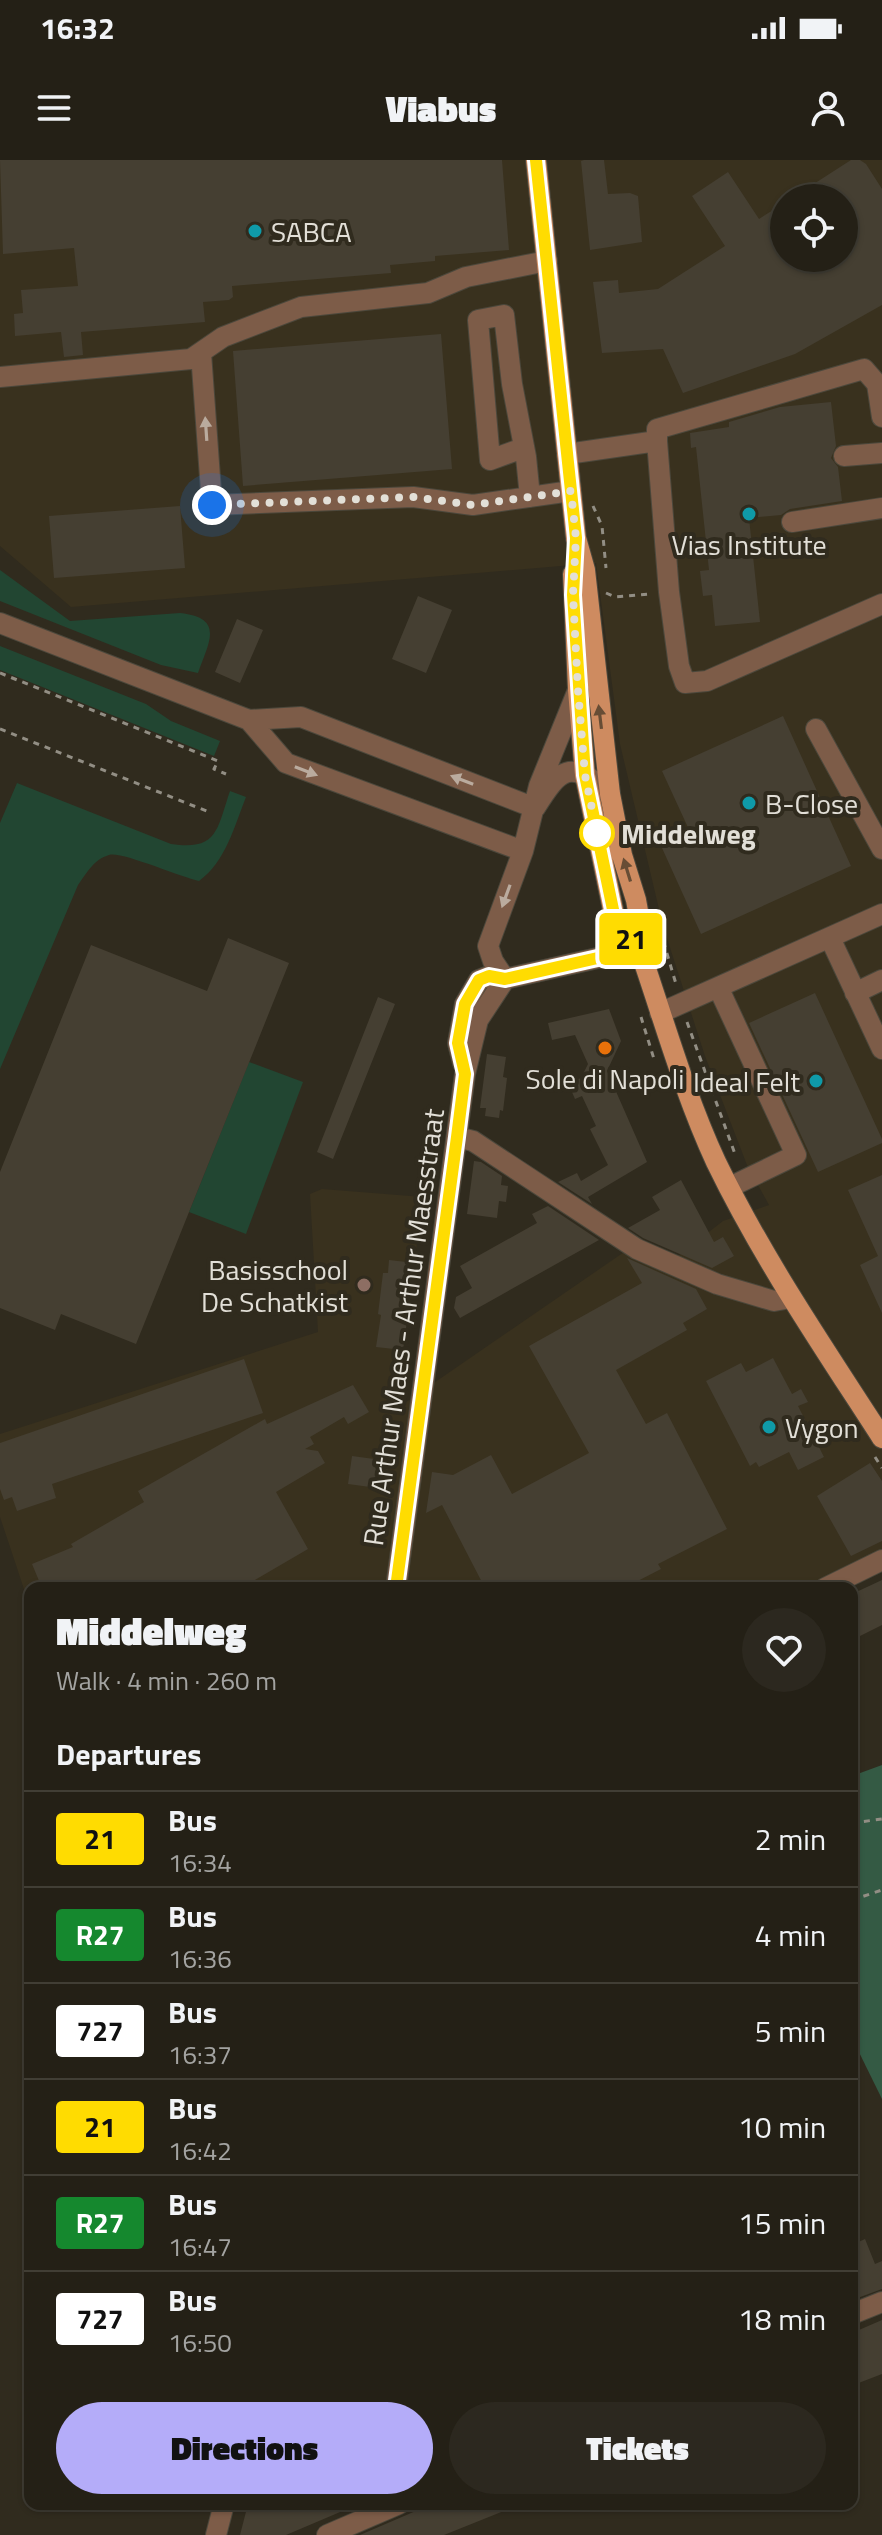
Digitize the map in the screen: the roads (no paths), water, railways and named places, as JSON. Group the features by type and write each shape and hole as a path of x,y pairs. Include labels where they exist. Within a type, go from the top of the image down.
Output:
{"main road":[{"path":"536,160 576,538 573,595 585,775 616,924 638,945"},
{"path":"576,538 585,570 610,794 622,855 636,900 640,922 638,945 660,1013 700,1123 738,1183 758,1242 882,1438"}],"street":[{"path":"0,377 191,359 223,337 301,307 428,293 466,277 547,261"},
{"path":"523,448 490,460 478,320 504,315 512,384 523,448 530,497"},
{"path":"201,353 212,505 413,497 473,505 571,491"},
{"path":"882,417 877,384 864,369 657,429 669,592 679,666 685,683 707,681 882,604"},
{"path":"567,454 657,441"},
{"path":"844,456 882,453"},
{"path":"792,522 882,508"},
{"path":"0,623 249,720 301,717 535,808"},
{"path":"505,979 493,961 488,946 523,851 539,786 578,690"},
{"path":"249,720 286,763 523,851"},
{"path":"816,729 882,849"},
{"path":"535,808 553,780 569,772 585,775 610,794"},
{"path":"660,1013 882,914"},
{"path":"830,938 882,1049"},
{"name":"Rue Arthur Maes - Arthur Maesstraat","path":"397,1582 465,1074 458,1043 465,1004 479,980 489,976 505,979 602,957 638,945"},
{"path":"855,993 882,980"},
{"path":"719,989 796,1155 738,1183"},
{"path":"457,1137 473,1141 637,1249 717,1284 774,1301 791,1298"},
{"path":"837,1582 882,1560"},
{"path":"858,2312 882,2302"},
{"path":"216,2535 222,2510"},
{"path":"327,2535 385,2510"}],"place":[{"name":"SABCA","path":"255,231"},
{"name":"Vias Institute","path":"749,514"},
{"name":"B-Close","path":"749,803"},
{"name":"Middelweg","path":"597,833"},
{"name":"Sole di Napoli","path":"605,1048"},
{"name":"Ideal Felt","path":"816,1081"},
{"name":"Basisschool De Schatkist","path":"364,1285"},
{"name":"Vygon","path":"769,1427"}]}
